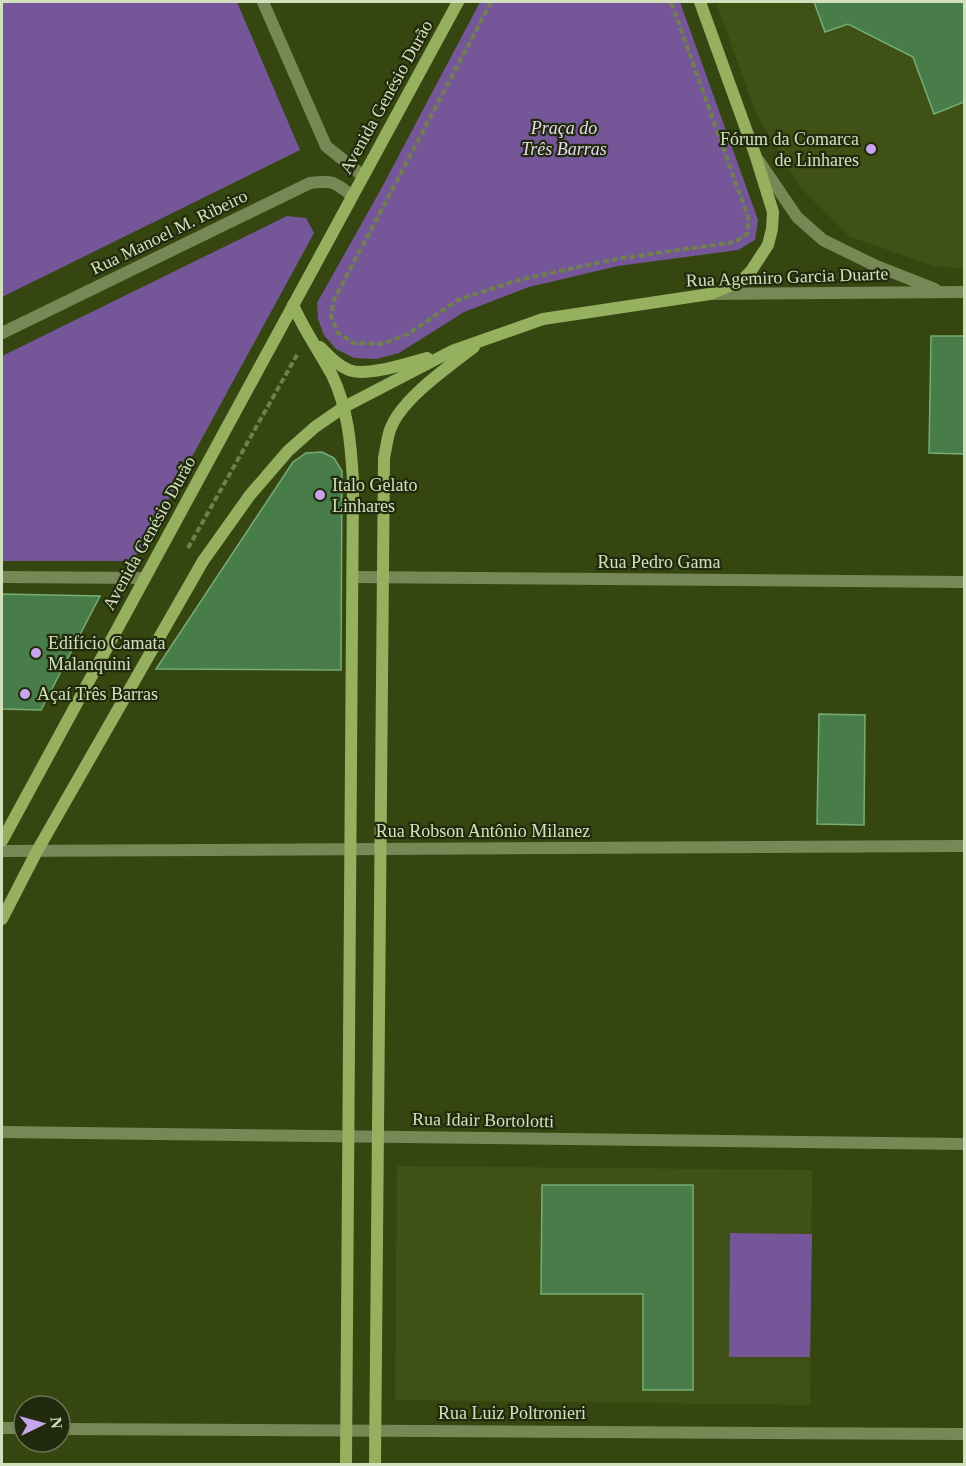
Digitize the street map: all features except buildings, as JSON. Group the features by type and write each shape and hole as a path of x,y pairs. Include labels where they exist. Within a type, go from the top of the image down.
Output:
{"main road":[{"name":"Avenida Genésio Durão","path":"2,841 458,2"},
{"path":"700,2 755,154 773,212 768,245 751,271 741,280 710,294"},
{"name":"Rua Agemiro Garcia Duarte","path":"2,919 37,851 203,561 250,495 288,451 315,427 344,407 452,351 543,319 710,294"},
{"path":"293,305 332,377 344,407 351,440 353,481 346,1464"},
{"path":"308,335 334,361 351,371 392,368 452,351"},
{"path":"375,1464 384,458 391,428 405,405 432,379 483,340"}],"street":[{"path":"263,2 326,146 363,176"},
{"path":"755,154 797,217 823,240 874,265 942,292"},
{"name":"Rua Manoel M. Ribeiro","path":"2,333 310,183 323,181 336,183 352,196"},
{"name":"Rua Agemiro Garcia Duarte","path":"710,294 964,292"},
{"path":"2,577 144,578"},
{"name":"Rua Pedro Gama","path":"352,577 964,582"},
{"name":"Rua Robson Antônio Milanez","path":"2,851 964,846"},
{"name":"Rua Idair Bortolotti","path":"2,1132 964,1144"},
{"name":"Rua Luiz Poltronieri","path":"72,1429 964,1434"}],"path":[{"path":"491,2 334,300 331,316 338,333 354,343 382,344 408,334 458,300 518,280 616,259 735,242 747,234 749,220 671,2"}],"shaded area":[{"name":"Fórum da Comarca de Linhares","path":"716,2 964,2 964,268 937,267 850,237 798,185 756,113"},
{"path":"397,1166 812,1170 810,1405 395,1400"}],"green space":[{"path":"2,2 237,2 300,150 2,297"},
{"name":"Praça do Três Barras","path":"480,2 680,2 758,220 755,240 738,250 618,266 529,287 464,312 399,353 376,359 354,358 336,349 324,335 318,319 317,303 381,189"},
{"path":"287,216 306,218 314,233 140,552 126,561 2,561 2,356"},
{"path":"730,1233 812,1234 810,1357 729,1357"}],"place":[{"name":"Fórum da Comarca de Linhares","path":"871,149"},
{"name":"Italo Gelato Linhares","path":"320,495"},
{"name":"Edifício Camata Malanquini","path":"36,653"},
{"name":"Açaí Três Barras","path":"25,694"}]}
